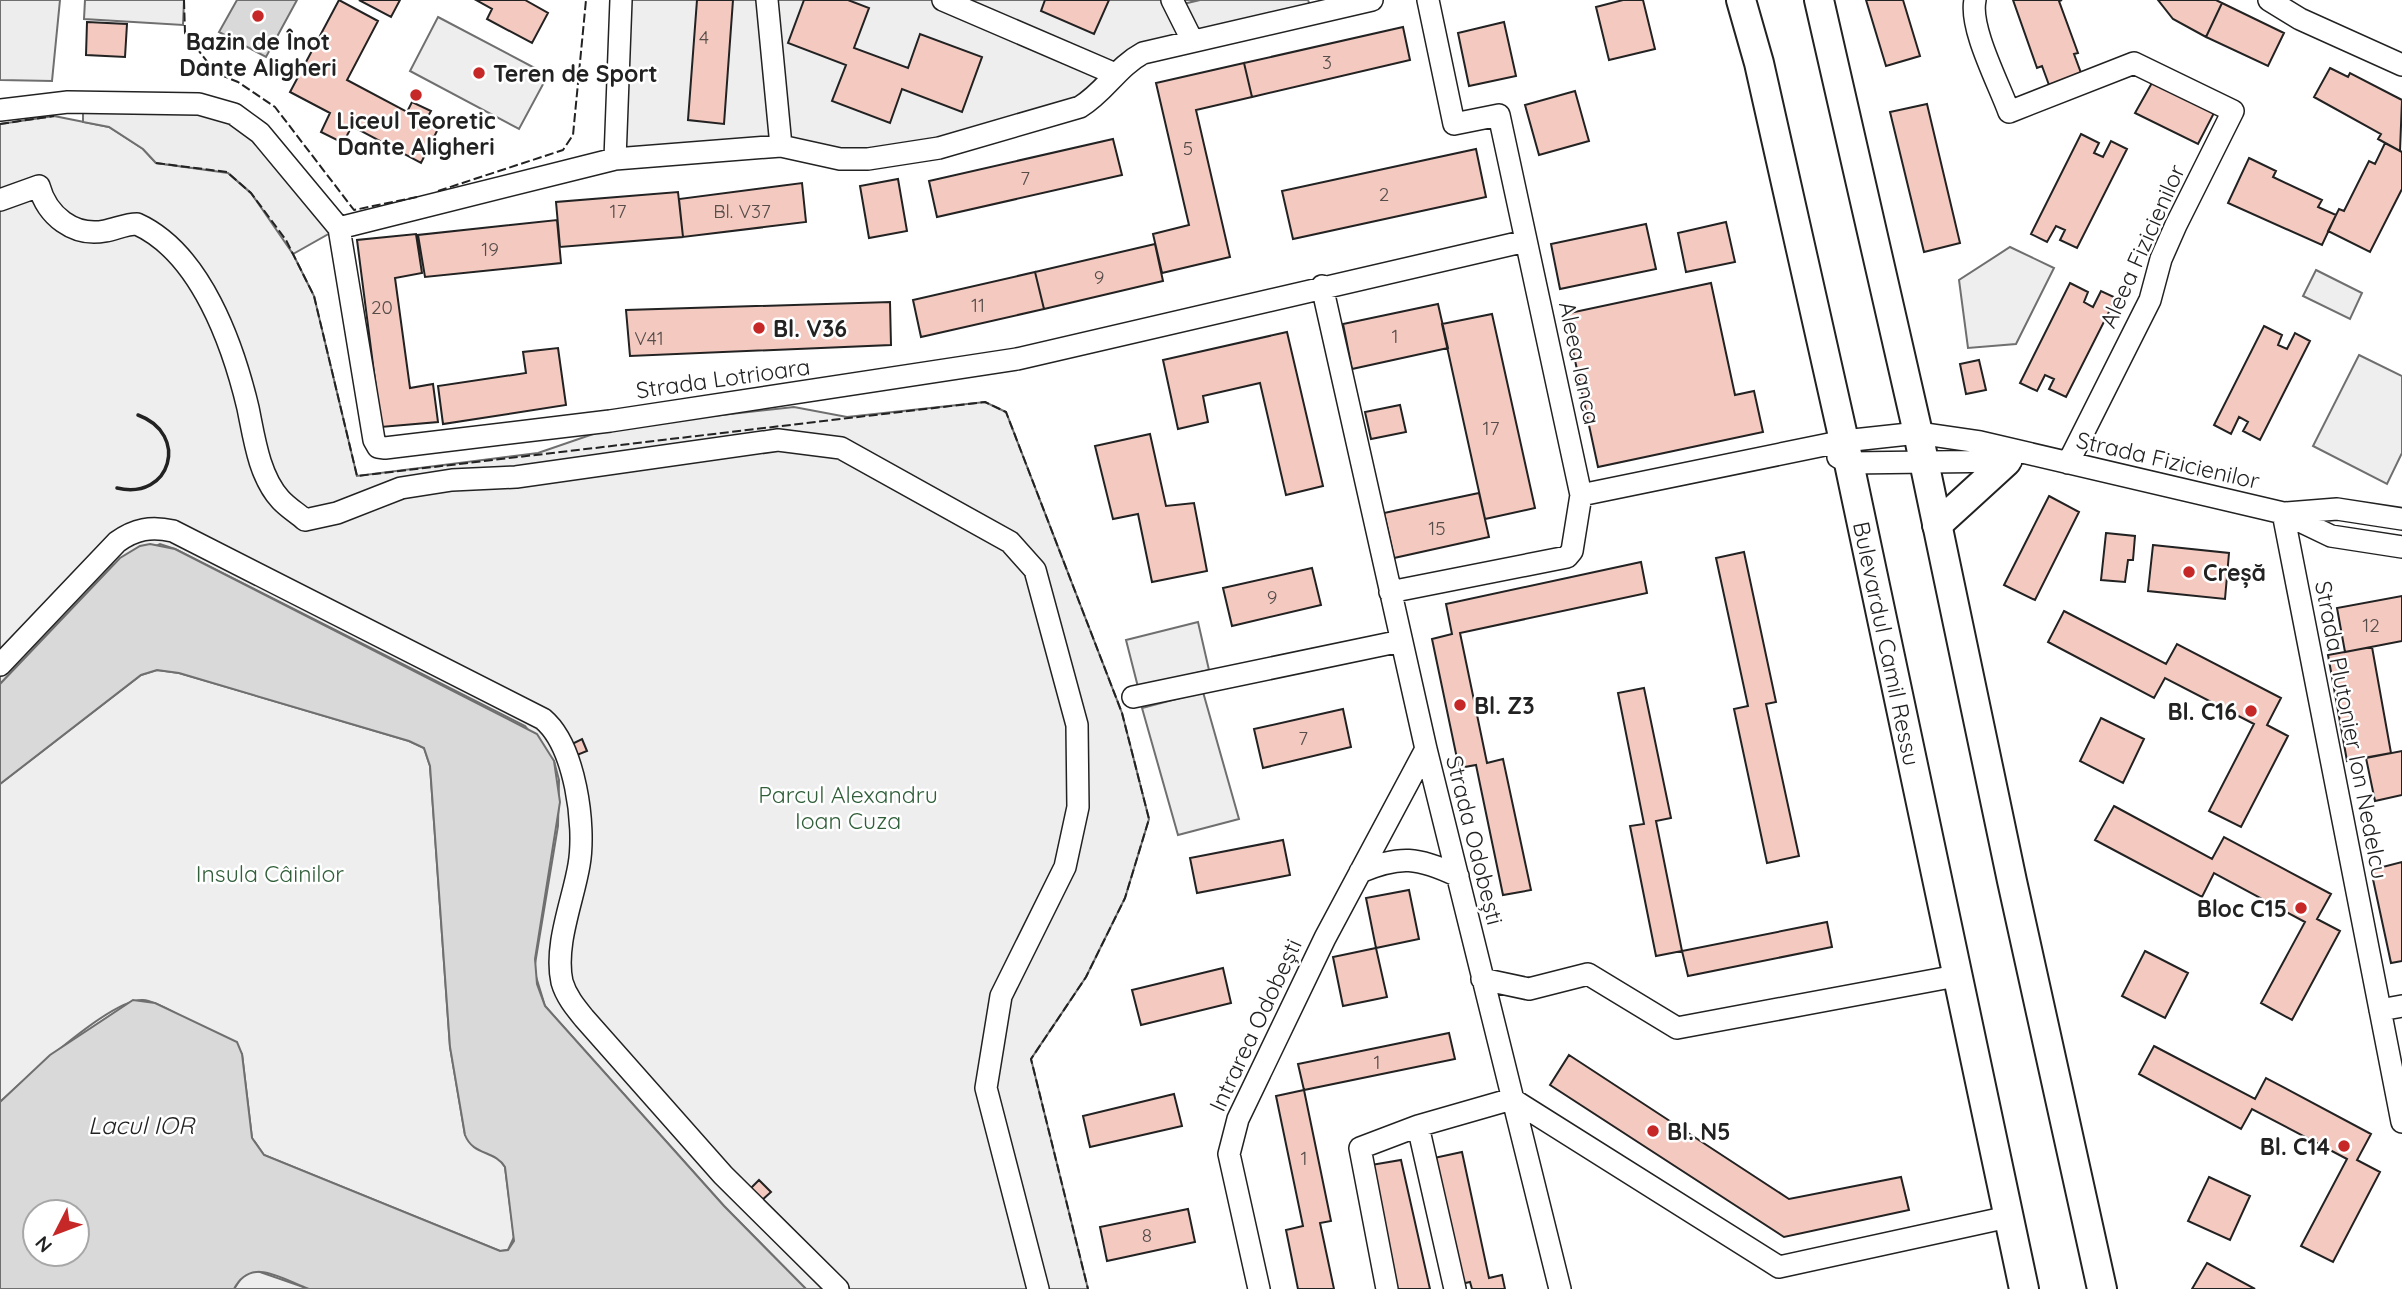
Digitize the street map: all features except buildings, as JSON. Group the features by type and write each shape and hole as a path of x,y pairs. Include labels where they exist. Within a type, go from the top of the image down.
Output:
{"main road":[{"name":"Bulevardul Camil Ressu","path":"1741,0 1765,88 1837,450 2024,1289"},
{"path":"1819,0 1925,464 2102,1289"},
{"path":"1937,525 2006,462"}],"street":[{"path":"615,159 621,0"},
{"path":"768,0 781,146"},
{"path":"943,0 1115,74"},
{"path":"1172,0 1192,40"},
{"path":"339,228 615,159 781,146 840,159 868,159 939,148 1080,107 1094,99 1115,74 1143,52 1372,0"},
{"name":"Aleea Ianca","path":"1428,0 1454,124 1499,115 1581,495"},
{"name":"Aleea Fizicienilor","path":"1975,0 1973,10 1984,47 2009,112 2134,63 2233,111 2161,259 2150,300 2068,463"},
{"path":"2269,0 2300,19 2402,65"},
{"name":"Strada Lotrioara","path":"0,110 68,102 199,104 234,114 273,145 339,228 374,440 378,447 385,448 610,421 1017,359 1322,286"},
{"path":"0,200 39,186 51,212 70,226 98,232 137,224 190,267 212,302 241,378 260,459 279,498 305,520 337,513 401,488 452,480 516,477 778,440 841,448 1010,542 1035,570 1077,725 1078,807 1065,867 1001,996 986,1088 1038,1289"},
{"path":"1322,286 1527,241"},
{"name":"Strada Odobești","path":"1322,286 1426,749 1560,1289"},
{"name":"Strada Fizicienilor","path":"1837,450 1918,433 1980,442 2283,513 2331,536 2402,547"},
{"path":"1390,592 1567,557 1572,551 1581,495 1837,450"},
{"name":"Strada Fizicienilor","path":"1837,450 1925,464 2006,462 2042,457"},
{"name":"Strada Fizicienilor","path":"2283,513 2337,509 2402,519"},
{"name":"Strada Plutonier Ion Nedelcu","path":"2283,513 2402,1122"},
{"path":"0,665 117,542 132,532 160,528 185,537 543,719 562,741 571,762 580,831 581,856 562,950 562,979 566,992 584,1018 723,1175 838,1289"},
{"path":"1133,697 1401,641"},
{"name":"Intrarea Odobești","path":"1259,1289 1229,1154 1238,1119 1360,872 1426,749"},
{"path":"1360,872 1387,861 1409,859 1435,865 1458,876"},
{"path":"1482,979 1528,989 1588,974 1677,1028 1956,976"},
{"path":"2380,1010 2402,1006"},
{"path":"1387,1289 1360,1147 1418,1126 1512,1099 1779,1267 2008,1217"},
{"path":"1418,1126 1455,1289"}],"green space":[{"path":"621,0 1200,0 1176,7 1192,40 1143,53 1105,88 904,155 781,146 615,159"},
{"name":"Teren de Sport","path":"438,17 548,75 519,129 410,71"},
{"name":"Parcul Alexandru Ioan Cuza","path":"54,116 109,127 143,149 156,163 227,172 251,193 286,240 314,296 357,476 538,453 599,432 794,407 847,417 985,402 1006,412 1122,713 1149,819 1125,898 1086,977 1031,1059 1088,1289 806,1289 724,1206 545,1006 534,970 558,826 559,780 554,761 525,726 175,549 160,544 113,565 0,684 0,124"},
{"path":"2010,247 2054,268 2016,344 1968,348 1959,280"},
{"path":"2316,270 2362,293 2350,319 2303,296"},
{"path":"2359,355 2402,376 2402,453 2387,484 2313,446"},
{"path":"1198,622 1209,670 1138,687 1126,640"},
{"name":"Insula Câinilor","path":"157,670 179,673 409,741 424,748 430,766 450,1047 465,1135 500,1160 505,1167 514,1237 508,1250 500,1251 264,1155 252,1138 242,1054 152,1002 143,1000 129,1003 90,1025 0,1102 0,784 141,675"},
{"path":"1203,692 1239,819 1178,835 1142,708"},
{"path":"254,1270 309,1289 234,1289 244,1274"}],"shaded area":[{"path":"0,0 60,0 52,81 0,80"},
{"path":"85,0 184,0 183,25 84,19"},
{"path":"1200,0 1308,0 1313,13 1192,40 1175,6"},
{"path":"83,103 223,110 339,228 293,254 251,193 228,173 156,163 143,149 109,127 83,122"}],"water":[{"name":"Bazin de Înot Dante Aligheri","path":"237,0 297,0 266,57 219,32"},
{"name":"Lacul IOR","path":"150,544 175,549 537,734 554,761 560,802 535,959 537,984 545,1006 724,1206 806,1289 309,1289 278,1276 258,1272 241,1279 234,1289 0,1289 0,1102 50,1055 133,1000 155,1003 237,1042 242,1054 252,1138 264,1155 500,1251 508,1250 514,1241 505,1167 496,1158 473,1146 465,1135 450,1047 430,766 424,748 409,741 179,673 157,670 141,675 0,784 0,684 120,558 140,546"}],"fence":[{"path":"184,0 185,33 216,73 238,82 275,107 354,210 417,197"},
{"path":"438,191 563,150 573,135 586,0"},
{"path":"0,124 54,116"},
{"path":"156,163 227,172 251,193 286,240 314,296 357,476 985,402 1006,412 1122,713 1149,819 1125,898 1086,977 1031,1059 1088,1289"}],"wall":[{"path":"117,488 136,489 150,485 161,476 167,464 168,450 164,436 154,424 138,415"}],"place":[{"name":"Bazin de Înot Dante Aligheri","path":"258,16"},
{"name":"Teren de Sport","path":"479,73"},
{"name":"Liceul Teoretic Dante Aligheri","path":"416,95"},
{"name":"Bl. V36","path":"759,328"},
{"name":"Creșă","path":"2189,572"},
{"name":"Bl. Z3","path":"1460,705"},
{"name":"Bl. C16","path":"2251,711"},
{"name":"Bloc C15","path":"2301,908"},
{"name":"Bl. N5","path":"1653,1131"},
{"name":"Bl. C14","path":"2344,1146"}]}
